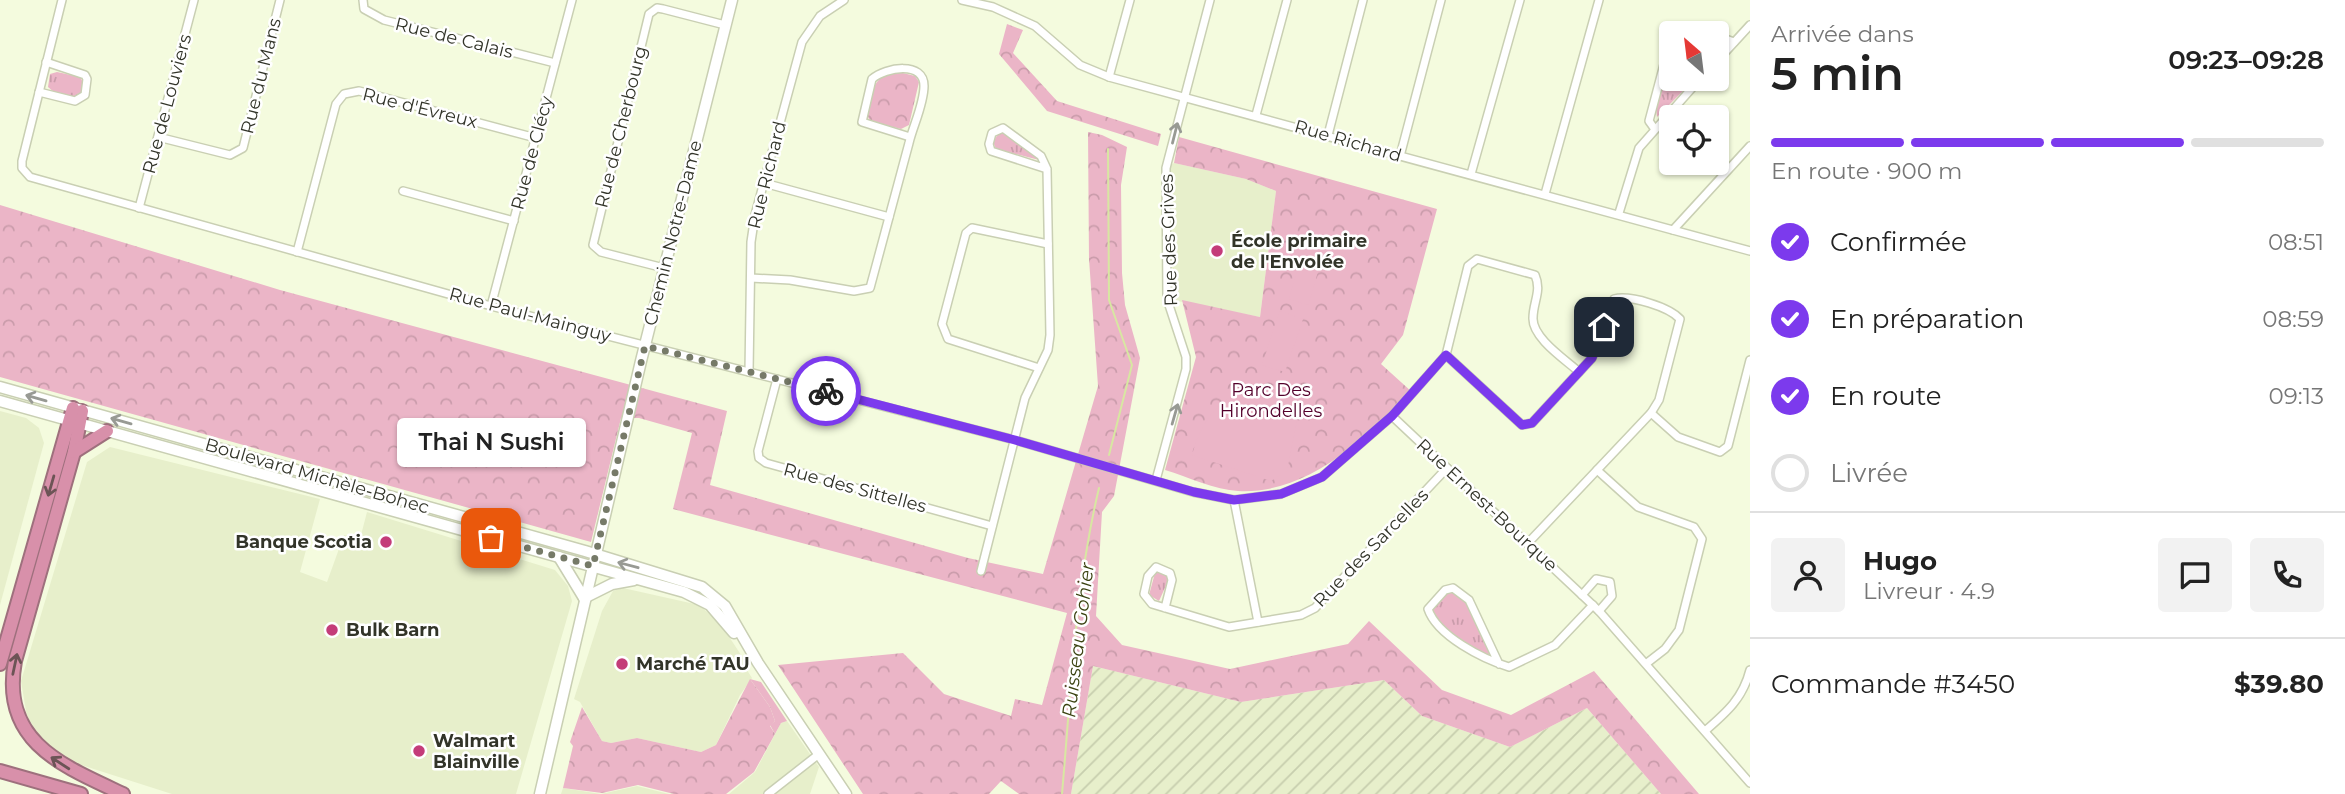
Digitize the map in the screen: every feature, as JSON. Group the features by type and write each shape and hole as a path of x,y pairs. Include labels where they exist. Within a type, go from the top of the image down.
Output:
{"highway":[{"path":"76,415 74,452 15,661 12,698 24,729 47,754 78,773 123,794"},
{"path":"0,664 76,415"},
{"path":"74,452 107,431"},
{"path":"0,771 81,794"}],"street":[{"path":"46,62 85,75 85,95 75,102 39,92 46,62 62,0"},
{"name":"Rue de Louviers","path":"139,208 194,0"},
{"name":"Rue du Mans","path":"158,137 230,155 243,148 280,0"},
{"name":"Rue de Calais","path":"363,0 369,14 384,20 555,63"},
{"name":"Rue de Clécy","path":"491,306 572,0"},
{"name":"Chemin Notre-Dame","path":"540,794 584,598 732,0"},
{"name":"Rue Richard","path":"749,372 751,242 764,183 802,42 817,19 832,3 844,0"},
{"name":"Rue Richard","path":"962,0 993,7 1035,26 1080,65 1109,77 1619,213 1750,251"},
{"path":"1109,77 1130,0"},
{"name":"Rue des Grives","path":"1156,480 1186,357 1167,299 1166,168 1210,0"},
{"path":"1256,115 1287,0"},
{"path":"1328,135 1363,0"},
{"path":"1400,156 1441,0"},
{"path":"1471,174 1520,0"},
{"path":"1545,194 1598,0"},
{"name":"Rue de Cherbourg","path":"664,268 601,252 593,245 649,14 657,8 725,25"},
{"path":"1729,48 1750,25"},
{"path":"1729,40 1734,42"},
{"path":"751,278 790,280 863,292 870,288 924,85 920,76 912,71 890,68 873,79 862,122 910,137"},
{"path":"1654,128 1649,121 1659,84"},
{"name":"Rue d'Évreux","path":"297,252 336,104 344,94 359,91 536,138"},
{"path":"1619,213 1639,148 1689,91"},
{"name":"Rue Paul-Mainguy","path":"39,92 22,161 22,168 30,177 491,306 1015,440 1194,492 1234,500 1281,494 1322,477 1392,416 1446,355 1468,266 1477,259 1535,275 1539,285 1532,320 1537,332 1579,372"},
{"path":"981,571 1025,398 1048,350 1050,335 1047,169 1041,156 1003,128 992,132 989,144 991,151 1047,169"},
{"path":"1673,230 1750,146"},
{"path":"764,183 889,217"},
{"path":"403,191 514,221"},
{"path":"1039,368 948,339 942,324 967,233 972,228 1048,244"},
{"path":"1446,355 1522,425 1532,423 1579,372 1600,342 1614,299 1626,299 1673,312 1680,319 1659,400 1651,413 1528,543"},
{"path":"1651,413 1678,438 1720,452 1728,446 1750,360"},
{"name":"Rue des Sittelles","path":"777,379 758,451 759,458 766,463 992,526"},
{"name":"Boulevard Michèle-Bohec","path":"0,387 76,415 107,431 689,594 710,604 758,663"},
{"path":"1740,399 1750,402"},
{"name":"Boulevard Michèle-Bohec","path":"0,401 76,415 596,555 688,582 708,591 725,606 758,663 846,794"},
{"name":"Rue Ernest-Bourque","path":"1392,416 1596,608 1750,783"},
{"name":"Rue des Sarcelles","path":"1165,608 1229,627 1301,615 1315,608 1447,468"},
{"path":"1597,470 1637,507 1694,527 1702,539 1679,630 1665,649 1647,663"},
{"path":"1234,500 1258,622"},
{"path":"559,557 584,598 612,584 638,579"},
{"path":"1156,568 1170,573 1172,580 1165,608 1152,604 1144,594 1148,576 1156,568"},
{"path":"1499,664 1469,600 1453,588 1445,590 1428,609 1431,619 1468,650 1499,664 1509,667 1555,645 1612,596 1610,582 1596,579 1582,595"},
{"path":"1705,730 1733,707 1745,688 1750,670"},
{"path":"768,794 819,754"}],"shaded area":[{"name":"École primaire de l'Envolée","path":"1174,163 1246,179 1276,191 1260,317 1167,299 1166,168"},
{"path":"0,411 26,418 39,428 44,443 0,605"},
{"path":"110,447 320,499 300,572 327,582 344,535 360,539 367,512 555,570 568,586 572,601 516,794 172,794 75,763 45,743 27,717 21,681 87,462"},
{"path":"623,588 699,605 720,623 745,661 745,667 752,678 740,695 716,745 701,752 637,738 611,743 602,741 580,702 574,699 602,611 613,591"},
{"path":"1093,666 1241,702 1384,680 1422,716 1510,747 1587,708 1661,794 1071,794"},
{"path":"787,721 819,767 810,794 729,794 755,772 781,723"},
{"path":"637,786 669,794 601,794"},
{"path":"563,788 601,794 561,794"}],"green space":[{"path":"1007,24 1023,30 1013,53 1057,101 1161,134 1158,146 1047,111 999,54"},
{"path":"895,71 915,76 919,82 909,125 901,129 870,121 866,113 877,82"},
{"path":"57,72 80,77 84,84 82,93 74,97 55,93 48,87 50,74"},
{"path":"1660,91 1683,91 1669,105 1659,105 1657,117 1656,108"},
{"path":"1000,131 1039,160 996,149 993,142"},
{"path":"1088,132 1102,135 1127,147 1121,185 1122,273 1125,305 1140,358 1114,496 1102,512 1096,616 1122,645 1230,669 1348,644 1369,621 1442,690 1511,715 1594,671 1699,794 1661,794 1587,708 1510,747 1422,716 1384,680 1241,702 1093,666 1071,794 1019,794 1001,781 989,794 863,794 778,665 903,653 944,694 1011,716 1015,699 1042,705 1067,613 673,509 692,433 639,418 621,418 591,542 0,377 0,205 280,290 727,411 710,485 968,558 1043,574 1098,386 1089,259"},
{"name":"Parc Des Hirondelles","path":"1179,137 1437,209 1403,335 1381,364 1412,392 1355,445 1311,474 1288,484 1263,490 1229,490 1165,470 1196,357 1182,300 1260,317 1276,191 1246,179 1174,163"},
{"path":"1301,259 1320,265 1308,305 1289,299"},
{"path":"1280,311 1303,319 1285,372 1262,365"},
{"path":"1264,385 1303,391 1287,471 1271,481 1192,455 1202,429 1217,408 1237,393"},
{"path":"1155,573 1163,573 1169,579 1159,601 1149,595"},
{"path":"1453,588 1469,600 1499,664 1458,642 1433,619 1428,609 1445,590"},
{"path":"750,679 761,682 787,721 781,723 775,734 770,725 775,721 770,707"},
{"path":"750,679 770,707 775,721 770,726 775,734 754,772 726,794 674,794 638,785 602,793 563,788 573,746 570,742 582,707 602,741 611,743 637,738 701,752 716,745"}],"waterway":[{"name":"Ruisseau Gohier","path":"1108,149 1109,300 1132,365 1109,455"},
{"name":"Ruisseau Gohier","path":"1062,794 1079,602 1099,488"}],"way so far":[{"path":"491,538 593,566 645,346 826,391"}],"place":[{"name":"École primaire de l'Envolée","path":"1217,251"},
{"name":"Thai N Sushi","path":"491,538"},
{"name":"Banque Scotia","path":"386,542"},
{"name":"Bulk Barn","path":"332,630"},
{"name":"Marché TAU","path":"622,664"},
{"name":"Walmart Blainville","path":"419,751"}],"route":[{"path":"826,391 1015,440 1194,492 1234,500 1281,494 1322,477 1392,416 1396,408 1446,355 1522,425 1532,423 1592,358 1604,327"}]}
